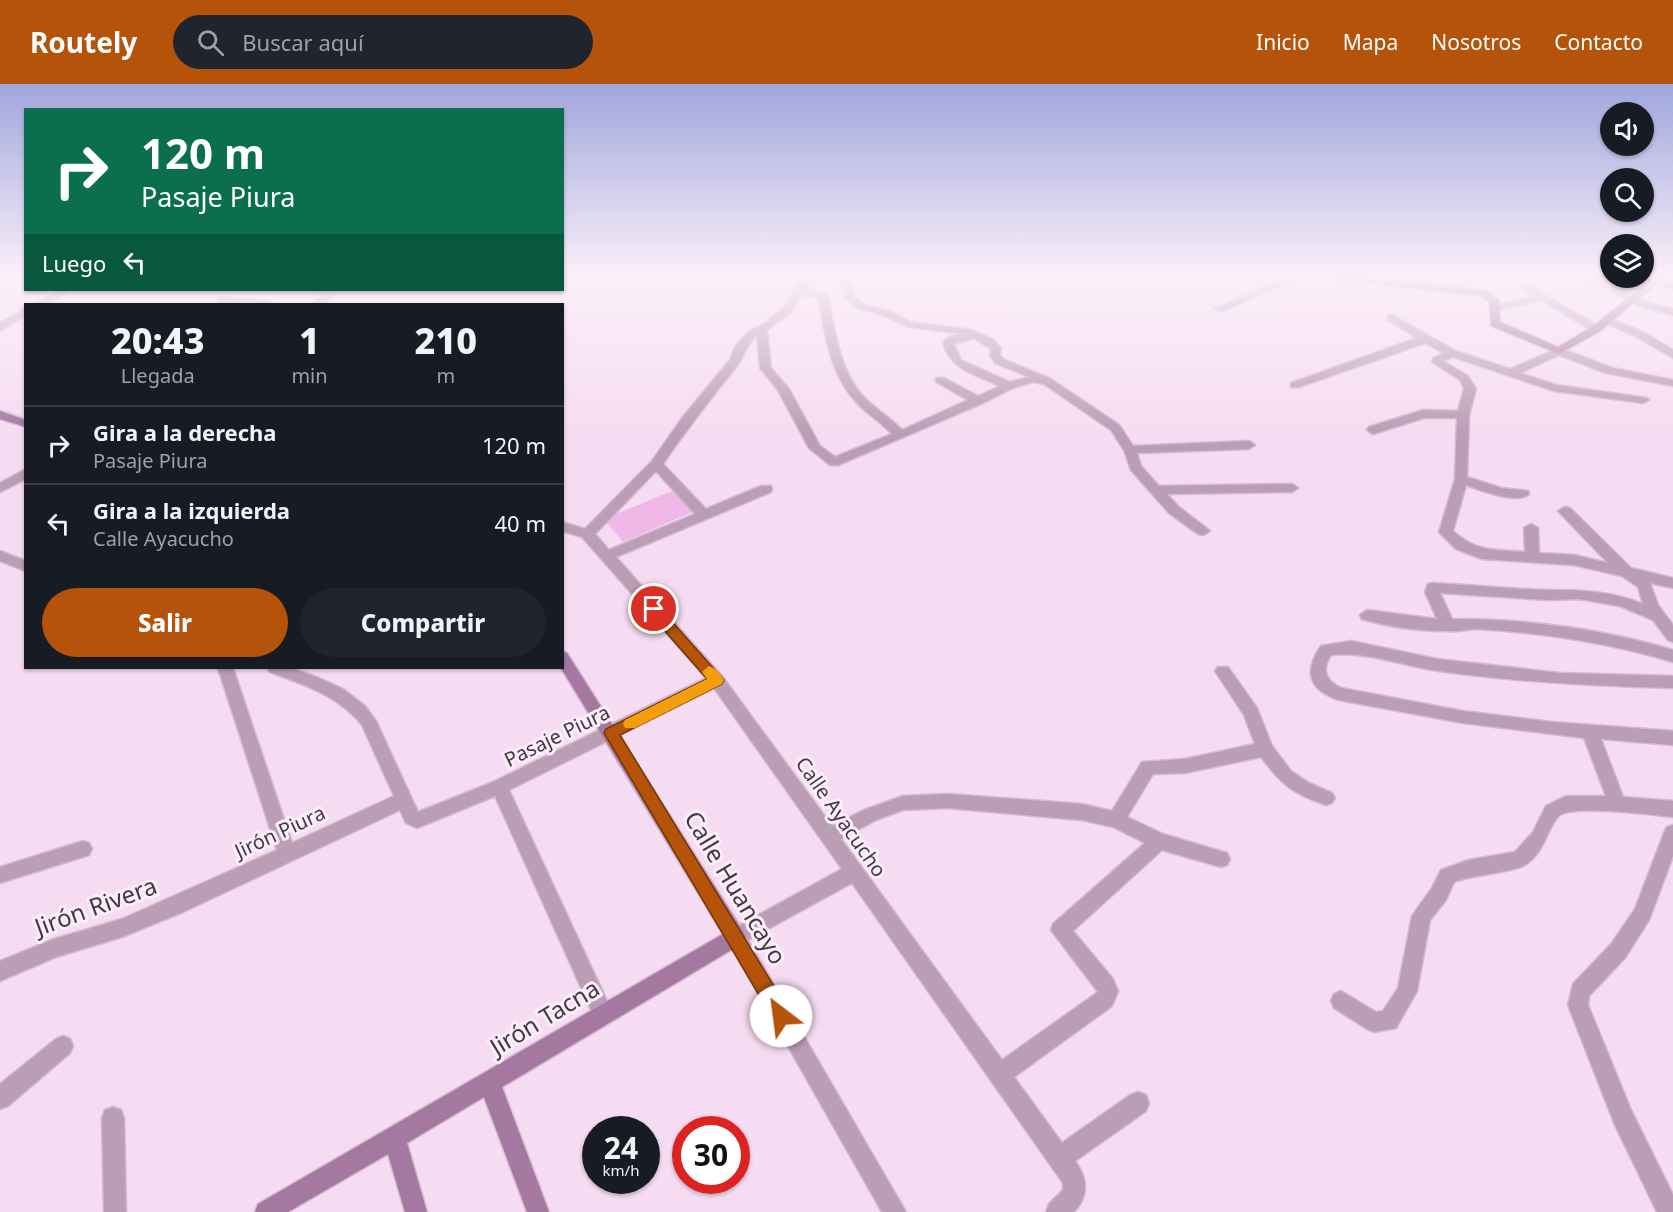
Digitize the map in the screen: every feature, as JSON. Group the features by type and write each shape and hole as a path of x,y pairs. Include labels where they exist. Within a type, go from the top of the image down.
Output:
{"street":[{"path":"564,527 587,534 656,464 686,421 735,361 739,349 752,334 762,329 766,368 783,389 814,448 834,462 979,401 1009,386 1033,379 1047,381"},
{"path":"829,329 832,344 849,386 862,402 884,418 900,435"},
{"path":"946,329 990,341 996,348 995,355 999,361 1047,381 1115,428 1130,450 1135,467 1174,510 1203,531"},
{"path":"1409,329 1452,353 1560,390 1643,400"},
{"path":"1506,329 1610,370 1673,383"},
{"path":"1510,373 1559,351 1596,329"},
{"path":"1626,329 1673,355"},
{"path":"978,336 954,338 948,343 952,356 957,362 1009,386"},
{"path":"1295,385 1425,339"},
{"path":"1452,353 1437,362 1464,378 1470,389 1463,415 1461,479 1446,532 1449,537 1461,546 1482,554 1574,560 1673,583"},
{"path":"940,380 979,401"},
{"path":"1372,430 1423,414 1463,415"},
{"path":"0,415 24,423"},
{"path":"1130,450 1249,445"},
{"path":"656,464 703,514"},
{"path":"0,488 24,474"},
{"path":"1461,479 1500,492 1523,494"},
{"path":"1158,490 1292,488"},
{"path":"606,556 766,489"},
{"path":"1565,511 1626,572 1644,584 1655,615 1673,636"},
{"path":"1531,528 1532,556"},
{"name":"Calle Ayacucho","path":"587,534 717,680 853,873 1060,1158 1074,1179 1075,1187 1071,1198 1057,1212"},
{"path":"0,556 24,565"},
{"path":"1448,626 1432,592 1433,588 1548,595 1579,594 1622,601 1655,615"},
{"path":"1367,615 1448,626 1479,624 1594,636 1626,642 1673,656"},
{"path":"1673,682 1535,676 1437,664 1351,647 1326,650 1318,663 1317,677 1328,690 1339,694 1463,717 1552,729 1673,738"},
{"name":"Calle Huancayo","path":"564,660 736,938 895,1212"},
{"path":"225,669 287,854"},
{"path":"278,669 339,693 358,708 368,721 403,800"},
{"path":"1223,671 1251,713 1265,749 1285,776 1303,788 1326,798"},
{"name":"Pasaje Piura","path":"403,800 412,818 420,819 500,787 717,680"},
{"path":"1590,732 1617,804"},
{"path":"1116,820 1148,767 1185,766 1265,749"},
{"path":"500,787 603,1014"},
{"name":"Jirón Piura","path":"176,906 403,800"},
{"path":"828,837 870,815 903,803 969,803 1082,812 1116,820 1159,841 1221,859"},
{"path":"1341,1001 1374,1022 1389,1021 1407,991 1421,916 1439,894 1447,876 1469,868 1520,859 1539,838 1552,811 1566,803 1617,804 1673,809"},
{"path":"1669,1212 1623,1117 1578,1005 1580,991 1618,951 1642,914 1673,833"},
{"path":"999,1075 1105,999 1108,991 1106,986 1060,930 1159,841"},
{"path":"0,875 83,849"},
{"name":"Jirón Tacna","path":"266,1212 395,1140 603,1014 853,873"},
{"name":"Jirón Rivera","path":"0,970 54,948 122,928 176,906"},
{"path":"0,1098 63,1047"},
{"path":"490,1084 538,1212"},
{"path":"1060,1158 1138,1102"},
{"path":"113,1118 115,1212"},
{"path":"395,1140 416,1212"}],"shaded area":[{"path":"672,491 692,512 623,542 604,519"}],"slow traffic":[{"path":"630,724 717,680 709,672"}],"route":[{"path":"654,609 717,680 611,733 781,1016"}]}
